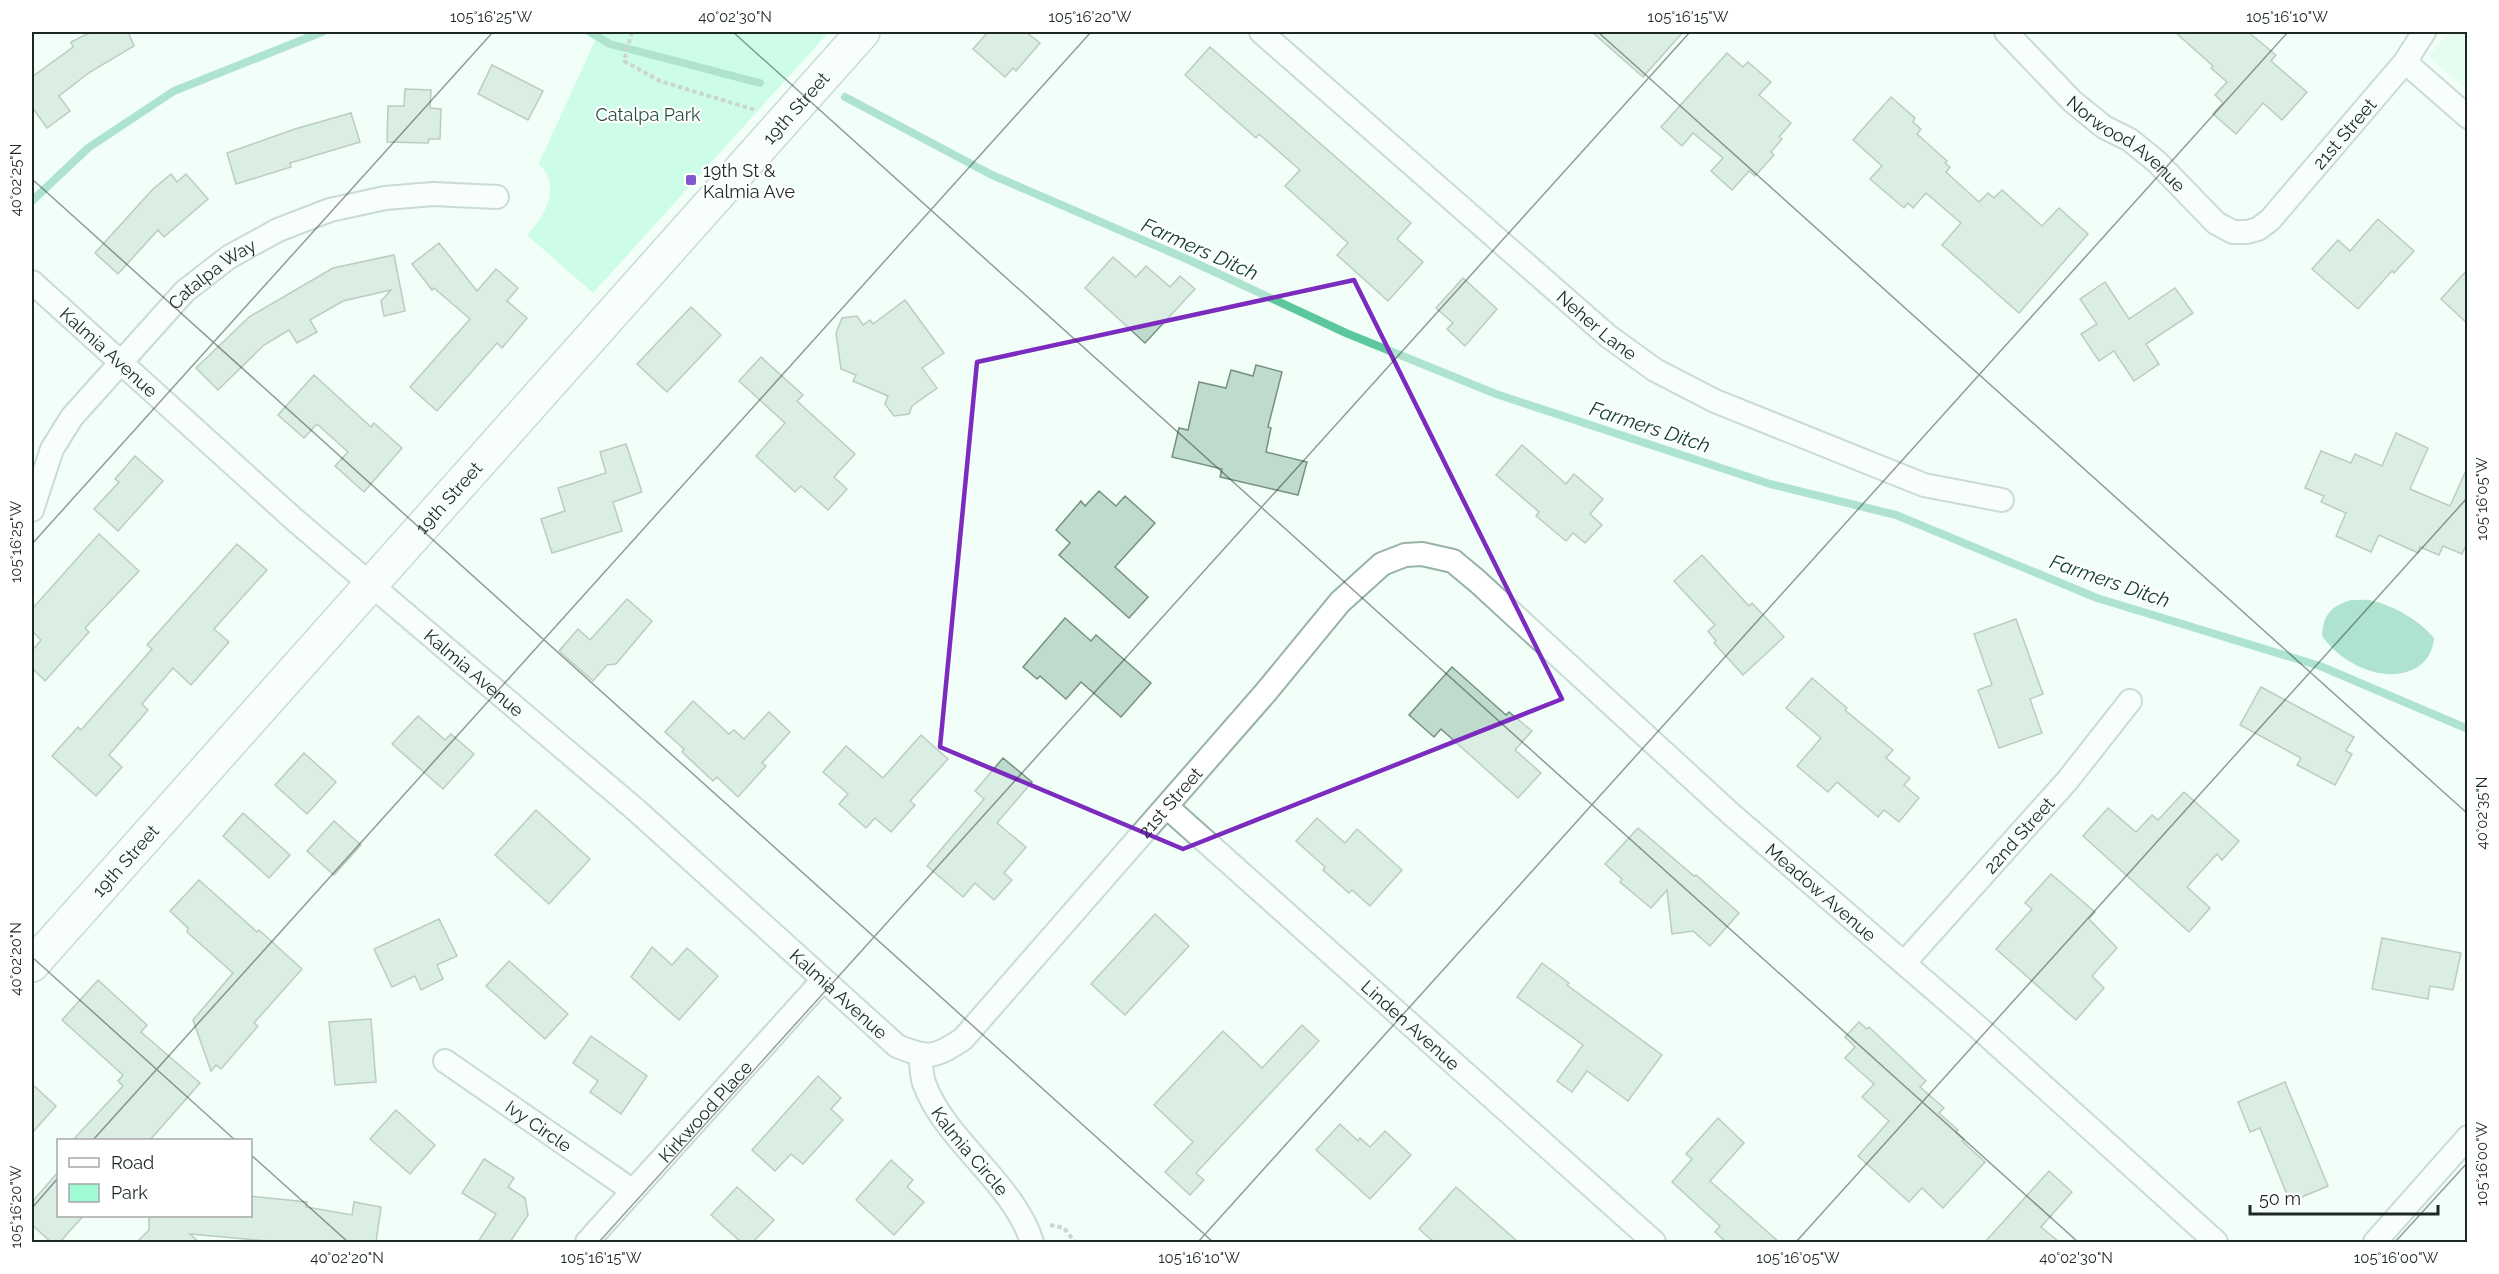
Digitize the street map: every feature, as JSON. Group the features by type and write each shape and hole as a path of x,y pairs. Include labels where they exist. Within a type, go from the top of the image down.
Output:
{"street":[{"name":"19th Street","path":"32,965 863,32"},
{"name":"Neher Lane","path":"1261,32 1608,336 1655,370 1715,401 1924,485 2002,500"},
{"name":"Norwood Avenue","path":"2006,32 2072,101 2104,127 2130,140 2148,155 2216,223 2233,232 2258,229"},
{"name":"21st Street","path":"2258,229 2270,220 2405,62 2424,32"},
{"path":"2405,62 2468,117"},
{"name":"Catalpa Way","path":"32,510 52,449 72,417 185,291 229,257 278,230 330,210 385,198 433,194 497,197"},
{"name":"Kalmia Avenue","path":"32,282 370,584 636,810 897,1046 921,1055"},
{"name":"21st Street","path":"921,1055 941,1053 963,1039 1167,807 1340,602 1383,564 1405,555 1422,554"},
{"name":"Meadow Avenue","path":"1422,554 1453,561 1477,581 1731,814 1979,1028 2216,1242"},
{"name":"22nd Street","path":"1904,963 2067,781 2130,701"},
{"name":"Linden Avenue","path":"1167,807 1654,1242"},
{"name":"Kirkwood Place","path":"587,1242 823,980"},
{"name":"Kalmia Circle","path":"921,1055 923,1080 933,1103 1024,1218 1032,1242"},
{"name":"Ivy Circle","path":"445,1061 633,1191"},
{"path":"2375,1242 2468,1137"}],"path":[{"path":"632,32 624,61 660,81 748,106 780,123"}],"highlighted area":[{"path":"1354,280 1562,699 1183,849 940,747 977,362"}],"shaded area":[{"path":"2449,32 2467,32 2467,90 2429,56"},
{"path":"2351,600 2368,600 2382,604 2407,615 2422,626 2434,638 2428,657 2419,666 2407,672 2393,674 2366,669 2341,655 2322,636 2324,622 2333,608"}],"green space":[{"name":"Catalpa Park","path":"599,32 829,32 593,293 527,235 541,217 550,195 548,178 539,163"}],"building":[{"path":"91,32 128,32 134,46 90,72 59,96 70,111 47,128 32,107 32,77 73,47 71,42"},
{"path":"988,32 1026,32 1040,43 1016,71 1013,68 1005,77 973,49"},
{"path":"1592,32 1683,32 1643,77"},
{"path":"2175,32 2248,32 2276,55 2271,61 2307,92 2282,120 2263,103 2236,134 2213,114 2223,103 2215,95 2227,82 2211,68 2213,66"},
{"path":"1210,47 1411,223 1397,239 1423,262 1388,301 1337,255 1348,243 1285,186 1300,170 1259,134 1256,138 1185,75"},
{"path":"1727,53 1743,67 1748,62 1771,82 1759,95 1791,123 1779,137 1782,139 1771,152 1774,155 1755,176 1749,171 1732,190 1711,171 1723,158 1693,133 1682,146 1661,127"},
{"path":"492,65 543,91 528,120 478,94"},
{"path":"405,89 431,90 430,108 441,109 440,139 429,139 428,143 387,142 388,106 404,106"},
{"path":"1891,97 1915,118 1913,122 1921,129 1917,134 1947,161 1945,163 1950,167 1946,172 1979,202 1988,193 1994,198 2002,190 2042,226 2059,208 2088,234 2019,313 1942,245 1961,223 1926,193 1913,208 1908,203 1904,208 1870,179 1882,166 1853,140"},
{"path":"351,113 360,142 290,163 291,167 236,184 227,153 295,129"},
{"path":"171,174 177,182 186,174 208,199 164,237 158,230 118,274 95,253 153,189"},
{"path":"2378,219 2414,251 2394,273 2392,271 2358,309 2312,269 2338,240 2350,251"},
{"path":"439,243 477,291 496,269 518,288 507,301 527,318 502,348 497,343 437,411 410,387 470,319 434,288 432,290 412,264"},
{"path":"394,255 405,311 384,316 381,301 391,290 343,301 310,320 317,332 297,343 289,330 264,345 218,390 196,368 249,317 333,268"},
{"path":"1113,257 1136,277 1146,266 1170,287 1180,276 1195,289 1145,343 1085,288"},
{"path":"2468,269 2468,324 2441,299"},
{"path":"1463,278 1497,309 1465,346 1447,329 1453,323 1436,308"},
{"path":"2105,282 2129,319 2175,288 2193,313 2146,344 2159,364 2134,381 2114,351 2099,361 2081,334 2097,324 2080,299"},
{"path":"905,300 944,353 922,368 937,388 912,406 909,414 894,416 885,404 888,396 853,381 856,375 841,369 836,333 842,318 857,316 863,325 870,320 873,324"},
{"path":"691,307 721,335 667,392 637,364"},
{"path":"761,357 803,395 797,401 855,454 834,477 847,489 828,510 801,486 795,492 756,456 785,423 739,381"},
{"path":"1256,365 1282,372 1268,427 1271,428 1266,452 1307,462 1298,495 1220,477 1222,469 1172,457 1179,428 1188,430 1199,382 1226,388 1231,370 1253,376"},
{"path":"314,375 371,427 374,423 402,448 364,492 335,466 348,452 317,424 304,438 278,415"},
{"path":"2396,433 2428,448 2410,489 2450,506 2468,466 2468,541 2462,554 2443,546 2439,555 2420,547 2418,553 2379,535 2371,552 2336,536 2346,513 2321,502 2324,496 2305,488 2321,451 2351,463 2355,454 2382,466"},
{"path":"626,444 642,492 613,502 622,531 552,553 541,519 565,511 558,488 606,473 600,452"},
{"path":"1522,445 1566,484 1574,474 1603,499 1590,514 1602,525 1585,543 1573,533 1566,541 1536,516 1539,512 1496,475"},
{"path":"135,456 163,481 118,531 94,509 119,482 115,479"},
{"path":"1099,491 1116,506 1125,496 1155,523 1115,567 1148,597 1129,618 1059,555 1070,543 1056,530 1081,501 1085,506"},
{"path":"99,534 139,571 85,628 89,632 45,681 32,668 32,651 41,640 32,631 32,609"},
{"path":"237,544 267,570 214,629 229,642 191,685 173,668 142,704 148,710 109,755 122,767 96,796 52,756 78,727 81,730 152,649 147,645"},
{"path":"1702,555 1749,606 1752,603 1784,637 1743,675 1714,643 1716,641 1708,631 1715,625 1674,581"},
{"path":"627,599 652,621 616,664 607,665 593,681 559,651 578,629 590,640"},
{"path":"1065,618 1091,641 1096,635 1151,683 1121,717 1081,682 1066,699 1040,676 1037,679 1023,667"},
{"path":"2016,619 2043,694 2030,699 2042,733 1999,748 1978,690 1992,685 1974,634"},
{"path":"1452,667 1506,715 1509,712 1532,731 1515,750 1541,773 1518,798 1441,729 1434,737 1409,715"},
{"path":"1812,678 1847,708 1845,710 1893,750 1886,758 1910,778 1904,785 1919,798 1899,822 1884,810 1878,817 1837,782 1828,792 1797,766 1821,738 1786,708"},
{"path":"2261,687 2354,737 2346,751 2352,754 2335,785 2297,765 2301,758 2240,725"},
{"path":"693,701 729,734 734,730 744,739 769,712 790,732 762,763 766,766 738,797 717,777 713,781 682,752 684,749 665,732"},
{"path":"418,716 445,740 451,734 474,754 443,789 392,744"},
{"path":"921,735 948,759 910,801 915,805 891,832 875,818 866,828 839,804 848,794 823,772 846,746 883,778"},
{"path":"304,753 336,782 307,814 275,785"},
{"path":"1003,758 1032,782 997,823 1026,847 1004,873 1012,880 994,900 975,883 963,897 927,866 984,799 975,791"},
{"path":"2184,792 2239,841 2222,860 2217,854 2187,887 2210,908 2189,932 2083,836 2108,808 2136,832 2152,815 2158,820"},
{"path":"536,810 590,859 549,904 495,855"},
{"path":"243,813 290,855 269,878 223,836"},
{"path":"1317,818 1345,843 1357,829 1402,870 1370,906 1352,890 1349,893 1296,841"},
{"path":"334,821 361,845 334,875 307,851"},
{"path":"1638,828 1739,913 1710,946 1693,931 1672,934 1667,890 1651,908 1620,882 1622,879 1605,864"},
{"path":"2051,874 2095,912 2089,919 2117,948 2092,976 2104,988 2076,1020 1996,949 2032,909 2025,903"},
{"path":"199,880 302,969 254,1023 258,1026 221,1069 216,1065 211,1071 193,1020 233,973 187,932 188,928 170,911"},
{"path":"1155,914 1189,946 1125,1015 1091,984"},
{"path":"439,919 457,956 437,965 443,979 421,990 415,976 392,987 374,949"},
{"path":"2382,938 2461,953 2453,990 2430,986 2428,999 2372,989"},
{"path":"652,947 672,965 687,948 718,976 679,1020 631,977"},
{"path":"509,961 568,1014 545,1039 486,986"},
{"path":"1542,963 1569,983 1567,985 1662,1055 1628,1101 1587,1071 1572,1092 1557,1081 1583,1045 1517,997"},
{"path":"98,980 147,1025 141,1032 200,1083 151,1139 74,1139 123,1086 118,1081 123,1075 62,1020"},
{"path":"371,1019 376,1082 335,1085 329,1022"},
{"path":"1859,1022 1867,1029 1869,1027 1926,1081 1920,1087 1944,1108 1939,1113 1958,1130 1956,1132 1964,1139 1962,1141 1985,1162 1943,1208 1922,1188 1909,1202 1858,1156 1889,1121 1862,1097 1874,1084 1845,1058 1855,1047 1845,1037"},
{"path":"1302,1025 1319,1041 1196,1173 1204,1180 1190,1195 1165,1172 1193,1142 1154,1105 1223,1031 1262,1068"},
{"path":"591,1036 647,1076 621,1114 590,1092 598,1081 573,1063"},
{"path":"818,1076 841,1098 831,1109 843,1120 803,1164 791,1154 775,1171 752,1150"},
{"path":"2285,1082 2328,1186 2290,1202 2260,1128 2250,1132 2238,1102"},
{"path":"32,1084 56,1106 32,1133"},
{"path":"396,1110 435,1145 410,1174 370,1139"},
{"path":"1718,1118 1744,1143 1710,1181 1779,1242 1726,1242 1715,1232 1720,1226 1672,1182 1692,1159 1686,1154"},
{"path":"1340,1124 1358,1141 1360,1138 1370,1147 1385,1131 1411,1155 1370,1199 1316,1150"},
{"path":"484,1159 514,1178 508,1187 525,1198 528,1215 510,1242 478,1242 496,1214 462,1193"},
{"path":"891,1160 913,1180 907,1187 924,1202 894,1235 856,1200"},
{"path":"2049,1171 2072,1192 2041,1227 2059,1242 1985,1242"},
{"path":"57,1173 57,1217 82,1217 60,1242 51,1242 32,1225 32,1202"},
{"path":"737,1187 774,1220 753,1242 741,1242 711,1215"},
{"path":"1456,1187 1518,1242 1434,1242 1419,1229"},
{"path":"252,1196 307,1202 306,1207 352,1215 354,1202 381,1207 376,1242 279,1242 190,1234 199,1242 137,1242 149,1230 149,1217 252,1217"}],"waterway":[{"name":"Farmers Ditch","path":"32,201 88,148 174,91 322,32"},
{"name":"Farmers Ditch","path":"590,32 610,44 760,83"},
{"name":"Farmers Ditch","path":"845,97 992,175 1189,260 1346,333 1496,394 1770,484 1896,515 2097,598 2320,666 2468,729"}],"place":[{"name":"19th St & Kalmia Ave","path":"691,180"}]}
